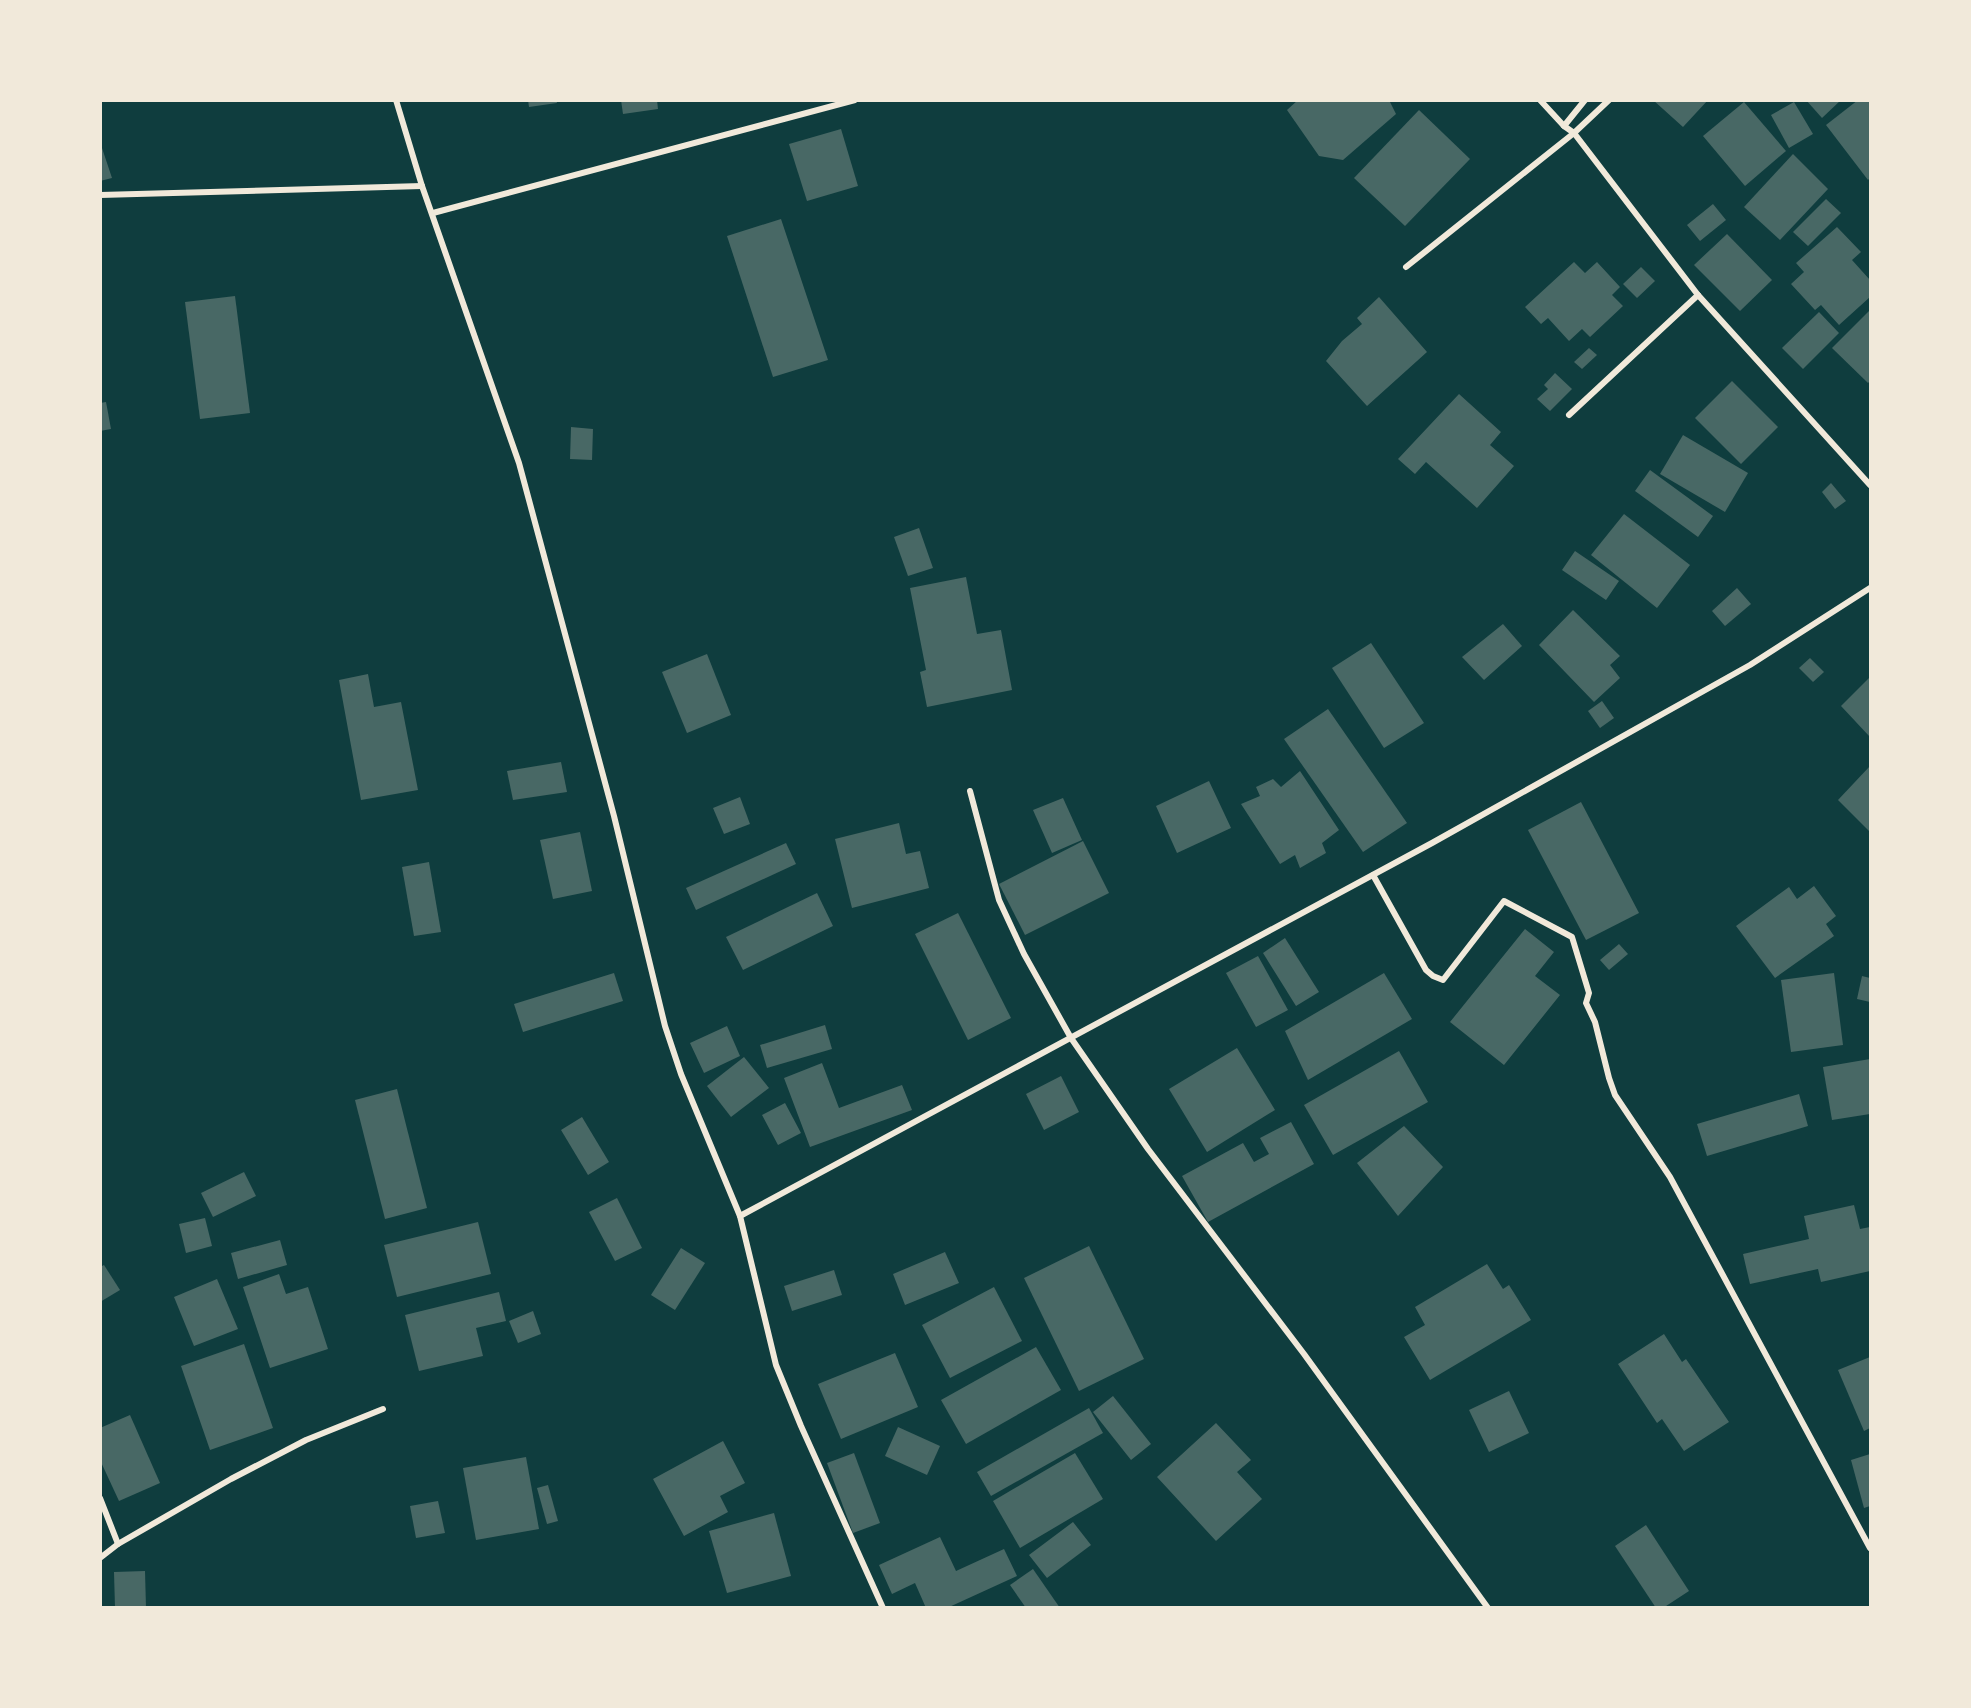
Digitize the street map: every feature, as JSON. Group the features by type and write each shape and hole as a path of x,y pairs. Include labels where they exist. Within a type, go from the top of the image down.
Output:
{"street":[{"path":"396,100 422,186 519,463 614,816 665,1026 681,1074 741,1216 776,1365 883,1608"},
{"path":"433,213 855,100"},
{"path":"1540,100 1564,126 1574,133 1698,294 1870,485"},
{"path":"1564,126 1585,100"},
{"path":"1406,267 1574,133 1609,100"},
{"path":"100,195 422,186"},
{"path":"1569,416 1698,294"},
{"path":"741,1216 1373,874 1750,665 1870,588"},
{"path":"970,791 999,900 1024,954 1071,1038 1148,1149 1304,1354 1488,1608"},
{"path":"1373,874 1426,970 1443,980 1504,901 1572,937 1589,993 1586,1003 1595,1022 1615,1095 1670,1177 1870,1548"},
{"path":"100,1558 117,1544 231,1479 306,1440 383,1409"},
{"path":"100,1498 117,1544"}],"building":[{"path":"528,100 556,100 557,103 529,107"},
{"path":"621,100 657,100 658,109 623,114"},
{"path":"1298,100 1389,100 1396,114 1343,160 1319,156 1287,110"},
{"path":"1653,100 1708,100 1683,127"},
{"path":"1806,100 1841,100 1822,118"},
{"path":"1858,100 1870,100 1870,178 1868,180 1826,125"},
{"path":"1744,102 1786,151 1745,186 1703,136"},
{"path":"1794,102 1813,134 1789,148 1771,115"},
{"path":"1419,110 1470,159 1405,226 1354,178"},
{"path":"841,129 858,186 807,201 789,144"},
{"path":"100,142 112,178 100,181"},
{"path":"1793,154 1828,189 1780,240 1744,207"},
{"path":"1826,199 1841,213 1808,246 1793,232"},
{"path":"1713,204 1726,220 1700,241 1687,225"},
{"path":"781,219 828,360 773,377 727,236"},
{"path":"1837,227 1861,252 1852,260 1870,280 1870,297 1839,325 1821,305 1815,310 1791,284 1804,272 1796,263"},
{"path":"1727,234 1772,280 1740,311 1694,265"},
{"path":"1574,262 1585,273 1597,262 1620,287 1612,295 1623,306 1590,337 1582,329 1569,341 1548,318 1541,324 1525,307"},
{"path":"1641,267 1655,281 1637,298 1623,284"},
{"path":"235,296 250,413 200,419 185,302"},
{"path":"1379,297 1427,352 1367,406 1326,361 1342,341 1362,324 1357,318"},
{"path":"1870,310 1870,381 1868,383 1832,348"},
{"path":"1819,312 1839,333 1803,369 1782,348"},
{"path":"1589,348 1597,355 1582,369 1574,362"},
{"path":"1555,373 1572,389 1550,411 1537,399 1548,389 1544,385"},
{"path":"1732,381 1778,427 1741,464 1695,418"},
{"path":"1459,394 1501,432 1490,445 1514,466 1477,508 1426,462 1415,474 1398,459"},
{"path":"106,402 111,429 100,431 100,403"},
{"path":"571,427 593,429 592,460 570,459"},
{"path":"1683,435 1748,473 1725,512 1660,474"},
{"path":"1650,470 1713,516 1698,537 1635,491"},
{"path":"1831,483 1846,501 1835,509 1822,492"},
{"path":"1624,514 1690,565 1657,608 1591,555"},
{"path":"919,528 933,568 908,576 894,537"},
{"path":"1575,551 1619,581 1606,600 1562,570"},
{"path":"966,577 977,634 1001,630 1012,690 927,707 920,672 926,670 910,588"},
{"path":"1737,588 1751,604 1725,626 1712,611"},
{"path":"1573,610 1620,656 1610,665 1620,678 1594,702 1539,645"},
{"path":"1503,624 1522,646 1484,680 1462,657"},
{"path":"1371,643 1424,723 1384,748 1332,668"},
{"path":"707,654 731,715 687,733 662,672"},
{"path":"1810,658 1824,672 1813,682 1799,668"},
{"path":"368,674 374,707 401,702 418,790 361,800 339,680"},
{"path":"1870,677 1870,737 1841,706"},
{"path":"1602,701 1614,718 1600,728 1588,711"},
{"path":"1328,709 1407,823 1363,852 1284,739"},
{"path":"561,762 567,792 513,800 507,771"},
{"path":"1870,766 1870,832 1838,800"},
{"path":"1300,771 1339,830 1322,843 1326,853 1300,868 1295,855 1280,864 1241,804 1260,796 1256,787 1273,779 1281,787"},
{"path":"1209,781 1231,828 1177,853 1156,806"},
{"path":"740,797 750,824 724,834 713,808"},
{"path":"1063,798 1082,840 1052,853 1033,810"},
{"path":"1581,802 1639,913 1586,940 1528,830"},
{"path":"899,823 906,854 920,851 929,888 852,908 835,839"},
{"path":"580,832 592,891 553,899 540,840"},
{"path":"1083,841 1109,893 1025,935 999,884"},
{"path":"786,843 796,864 696,910 686,888"},
{"path":"429,862 441,932 414,936 402,867"},
{"path":"1814,886 1836,916 1826,924 1834,936 1775,978 1736,926 1789,887 1797,899"},
{"path":"817,893 833,926 743,970 726,937"},
{"path":"958,913 1011,1018 968,1040 915,934"},
{"path":"1525,929 1554,952 1535,976 1560,995 1504,1065 1450,1022"},
{"path":"1285,938 1319,992 1296,1006 1263,953"},
{"path":"1619,944 1628,954 1609,970 1600,960"},
{"path":"1258,956 1288,1010 1256,1027 1226,973"},
{"path":"614,973 623,1001 523,1032 514,1004"},
{"path":"1384,973 1412,1019 1308,1080 1285,1031"},
{"path":"1834,973 1843,1045 1791,1052 1781,980"},
{"path":"1862,976 1870,978 1870,1002 1857,999"},
{"path":"825,1025 832,1049 767,1068 760,1045"},
{"path":"727,1026 740,1056 704,1073 690,1043"},
{"path":"1237,1048 1275,1110 1207,1152 1169,1089"},
{"path":"1399,1051 1428,1102 1333,1155 1304,1105"},
{"path":"744,1057 769,1088 731,1117 707,1086"},
{"path":"1870,1059 1870,1114 1832,1120 1823,1067"},
{"path":"822,1063 839,1108 902,1085 912,1110 810,1147 784,1078"},
{"path":"1061,1076 1079,1112 1044,1130 1026,1094"},
{"path":"397,1089 427,1208 385,1219 355,1100"},
{"path":"1799,1094 1808,1126 1707,1156 1697,1124"},
{"path":"785,1103 801,1133 778,1145 762,1115"},
{"path":"582,1117 609,1162 588,1175 561,1130"},
{"path":"1291,1122 1314,1164 1208,1222 1182,1176 1243,1143 1254,1162 1269,1154 1260,1138"},
{"path":"1404,1126 1443,1167 1398,1216 1357,1163"},
{"path":"244,1172 256,1196 213,1217 201,1193"},
{"path":"617,1198 642,1248 615,1261 589,1212"},
{"path":"1854,1205 1860,1229 1870,1227 1870,1271 1821,1282 1818,1269 1750,1284 1743,1254 1809,1239 1804,1216"},
{"path":"205,1218 212,1246 186,1253 179,1224"},
{"path":"478,1222 491,1274 397,1297 384,1245"},
{"path":"280,1240 287,1265 238,1279 231,1253"},
{"path":"1089,1246 1144,1359 1079,1391 1024,1278"},
{"path":"681,1248 705,1263 675,1310 651,1295"},
{"path":"945,1252 959,1283 905,1305 893,1274"},
{"path":"1487,1264 1503,1289 1509,1285 1531,1320 1430,1380 1404,1337 1425,1325 1415,1307"},
{"path":"104,1265 120,1290 100,1302 100,1267"},
{"path":"834,1270 842,1295 792,1311 784,1286"},
{"path":"279,1274 286,1294 308,1287 328,1349 270,1368 243,1287"},
{"path":"217,1279 238,1329 194,1346 174,1297"},
{"path":"994,1287 1022,1341 950,1378 922,1325"},
{"path":"499,1292 506,1321 476,1328 483,1356 419,1371 405,1315"},
{"path":"533,1311 541,1334 518,1343 509,1321"},
{"path":"1664,1334 1682,1362 1686,1359 1729,1422 1684,1451 1662,1419 1657,1423 1618,1364"},
{"path":"244,1344 273,1428 210,1450 181,1366"},
{"path":"1036,1347 1061,1390 966,1444 941,1400"},
{"path":"895,1353 918,1407 841,1439 818,1384"},
{"path":"1870,1357 1870,1428 1864,1431 1838,1370"},
{"path":"1509,1391 1529,1433 1489,1452 1469,1410"},
{"path":"1113,1396 1151,1444 1131,1460 1093,1412"},
{"path":"1089,1408 1103,1433 991,1496 977,1472"},
{"path":"130,1415 160,1483 119,1501 100,1460 100,1428"},
{"path":"1216,1423 1251,1460 1237,1472 1262,1499 1216,1541 1157,1477"},
{"path":"898,1427 940,1446 927,1475 885,1456"},
{"path":"723,1441 745,1483 720,1496 728,1512 684,1536 653,1479"},
{"path":"854,1453 880,1523 853,1533 827,1463"},
{"path":"1075,1453 1103,1499 1020,1548 993,1501"},
{"path":"1870,1454 1870,1506 1864,1508 1851,1460"},
{"path":"526,1457 539,1529 476,1540 463,1468"},
{"path":"548,1485 558,1521 547,1524 537,1488"},
{"path":"438,1501 445,1533 416,1538 410,1506"},
{"path":"774,1513 791,1576 727,1593 709,1531"},
{"path":"1073,1522 1091,1545 1047,1578 1029,1555"},
{"path":"1646,1525 1689,1591 1663,1608 1656,1608 1615,1546"},
{"path":"940,1537 956,1571 1004,1549 1017,1576 947,1608 926,1608 915,1583 892,1594 879,1565"},
{"path":"1033,1569 1060,1608 1026,1608 1010,1585"},
{"path":"145,1571 146,1608 115,1608 114,1572"}]}
